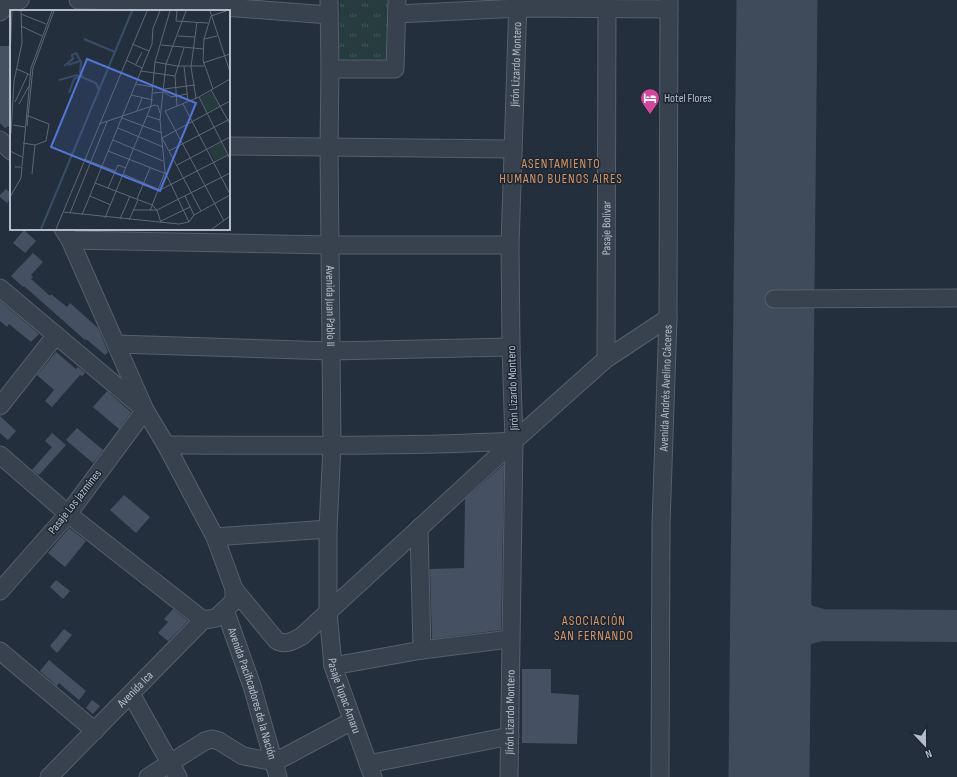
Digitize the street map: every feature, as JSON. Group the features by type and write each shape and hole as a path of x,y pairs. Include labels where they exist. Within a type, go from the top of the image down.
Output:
{"street":[{"path":"0,12 4,8 21,0 22,10"},
{"path":"78,0 146,4 329,8"},
{"path":"330,69 395,69 397,7 518,4 669,5"},
{"name":"Jirón Lizardo Montero","path":"510,777 510,639 514,441 510,245 518,4"},
{"name":"Pasaje Bolívar","path":"606,359 607,5"},
{"name":"Avenida Andrés Avelino Cáceres","path":"660,777 661,525 668,318 669,5"},
{"name":"Avenida Juan Pablo II","path":"328,612 328,529 332,446 329,8"},
{"path":"0,140 10,150"},
{"path":"230,146 513,149"},
{"path":"510,245 330,245 66,234 117,344 145,410 166,445 215,537 234,589 267,630 280,643 289,643 302,636 514,441 606,359 668,318"},
{"path":"0,288 145,410"},
{"path":"774,299 957,298"},
{"path":"0,406 56,335"},
{"path":"117,344 331,351 511,347"},
{"name":"Pasaje Los Jazmines","path":"0,591 68,514 145,410"},
{"path":"166,445 332,446 514,441"},
{"path":"0,455 68,514 203,620"},
{"path":"419,528 422,650"},
{"path":"215,537 328,529"},
{"path":"226,610 234,601 234,589"},
{"name":"Avenida Ica","path":"58,774 95,731 203,620 216,618 226,610"},
{"name":"Avenida Pacificadores de la Nación","path":"226,610 252,686 276,770"},
{"name":"Pasaje Tupac Amaru","path":"328,612 333,666 371,770"},
{"path":"333,666 422,650 510,639"},
{"path":"0,651 95,731"},
{"path":"131,694 175,770"},
{"path":"148,777 175,770 205,741 212,739 219,740 243,756 276,770 352,721"},
{"path":"371,770 510,736"}],"green space":[{"path":"340,0 392,0 391,64 338,63"}],"building":[{"path":"0,46 10,46 10,126 5,128 0,123"},
{"path":"6,189 10,192 10,199 7,203 0,197"},
{"path":"24,230 36,241 25,253 13,243"},
{"path":"33,253 43,262 31,275 33,277 31,279 50,296 51,294 67,307 70,303 98,328 108,352 105,355 86,339 85,340 11,276"},
{"path":"0,301 39,334 31,342 9,324 7,327 0,321"},
{"path":"56,352 76,369 78,367 85,373 82,376 80,375 52,407 45,401 54,390 37,375"},
{"path":"107,391 131,412 119,429 93,407"},
{"path":"0,416 16,431 8,440 0,433"},
{"path":"77,428 103,450 93,463 66,440"},
{"path":"52,433 66,445 39,475 32,470 52,447 45,441"},
{"path":"504,464 501,630 432,639 430,569 464,568 465,499"},
{"path":"124,495 150,517 136,533 110,510"},
{"path":"69,528 86,541 65,567 48,553"},
{"path":"56,580 70,591 63,599 50,587"},
{"path":"173,609 188,621 168,641 158,633 168,622 164,619"},
{"path":"64,629 72,635 57,653 50,646"},
{"path":"49,660 86,691 79,700 59,683 57,686 40,671"},
{"path":"522,669 551,669 551,693 579,695 577,744 522,743"},
{"path":"92,700 100,706 93,714 86,708"}],"taxiway":[{"path":"771,579 779,597 789,610 803,619 822,625 957,626"},
{"path":"770,675 782,647 793,635 822,625"}],"runway":[{"path":"769,777 777,0"}],"place":[{"name":"Hotel Flores","path":"650,115"}],"district":[{"name":"ASENTAMIENTO HUMANO BUENOS AIRES","path":"561,172"},
{"name":"ASOCIACIÓN SAN FERNANDO","path":"594,628"}]}
